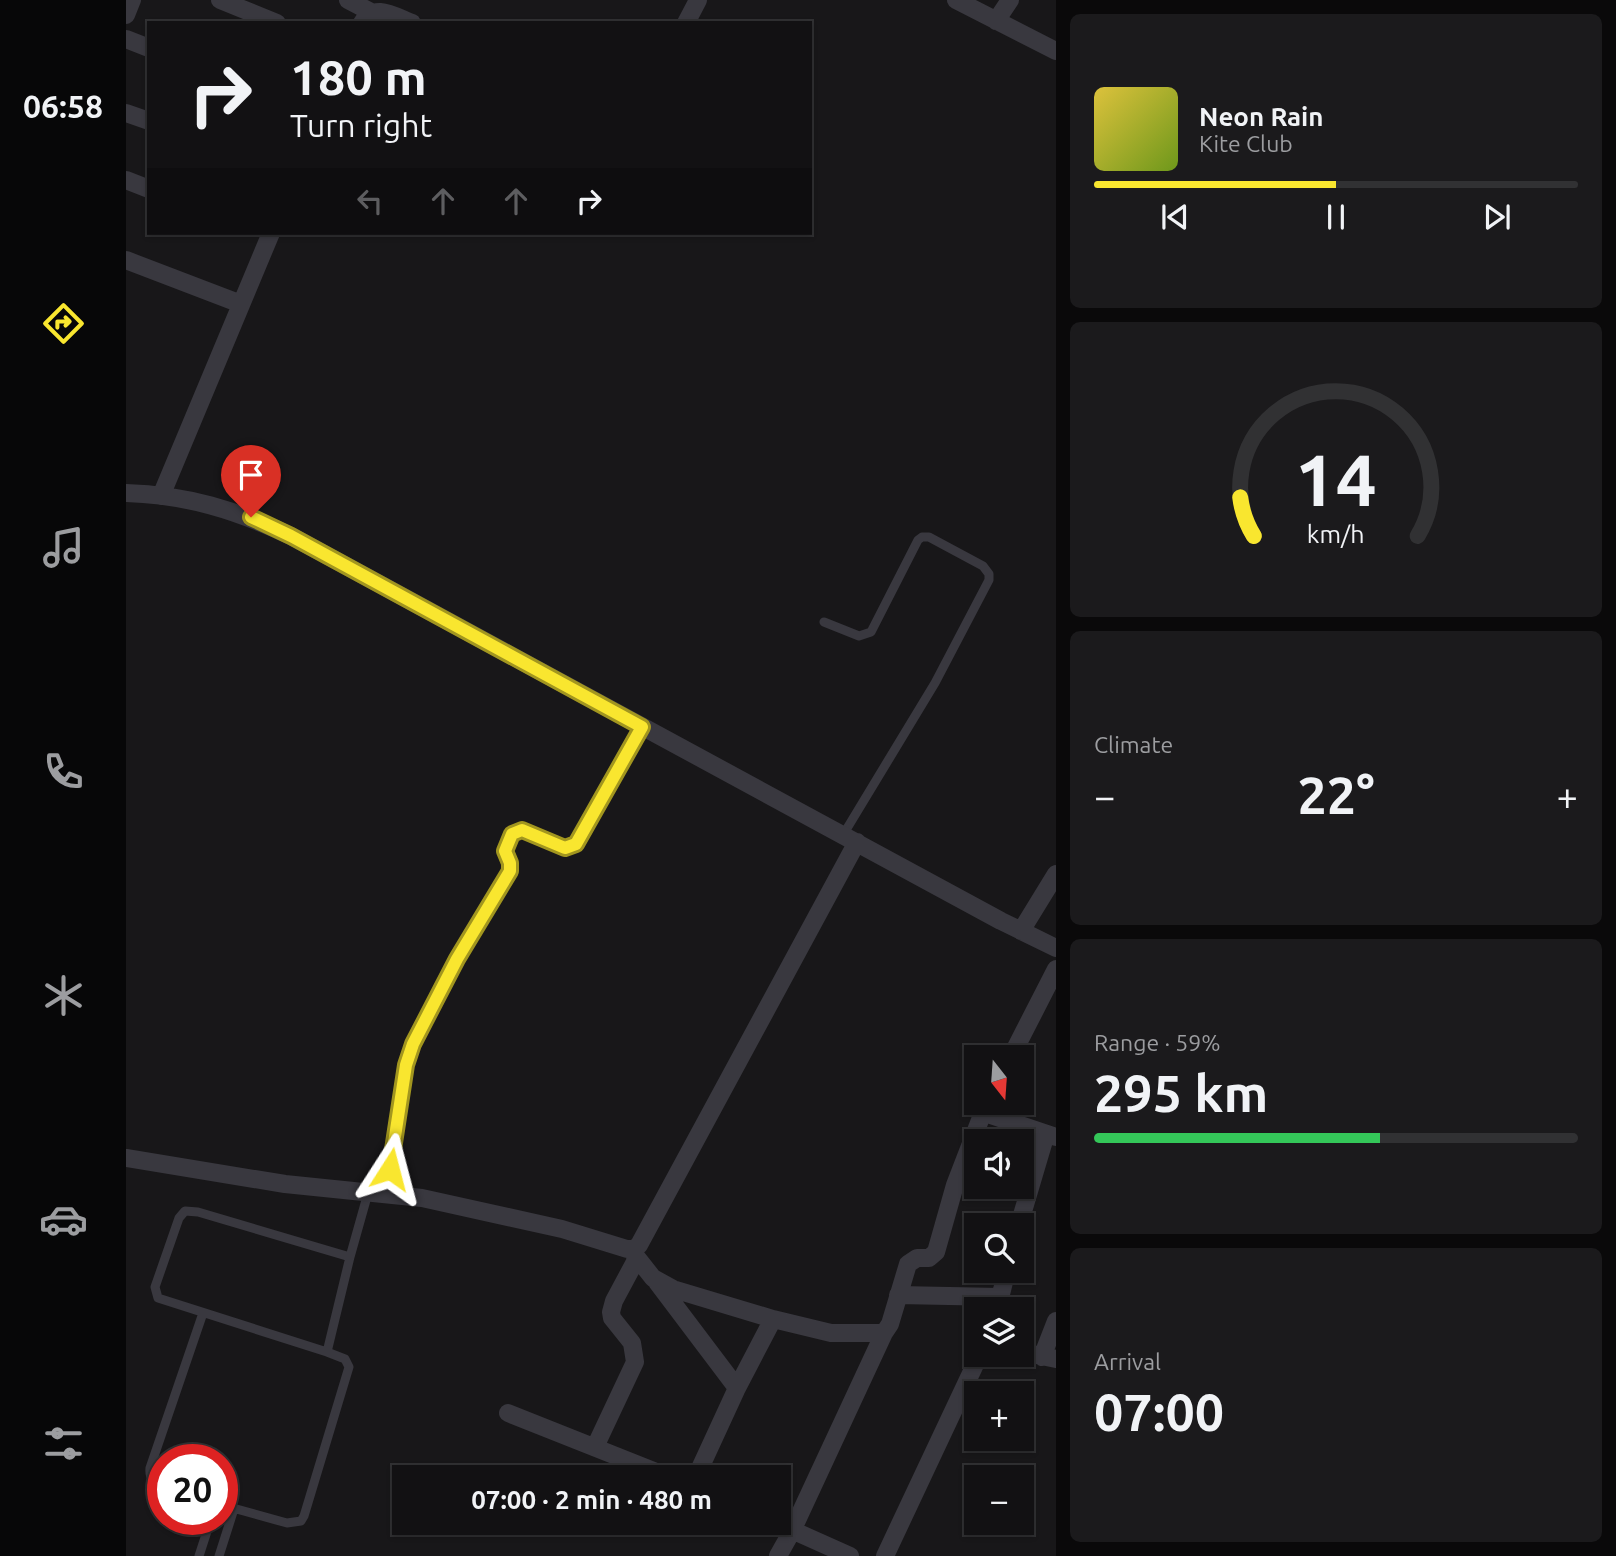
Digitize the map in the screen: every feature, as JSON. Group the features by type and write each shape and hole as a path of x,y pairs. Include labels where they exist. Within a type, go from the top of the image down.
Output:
{"street":[{"path":"126,15 132,0"},
{"path":"219,0 273,21"},
{"path":"348,0 367,17 390,14 407,21"},
{"path":"687,21 698,0"},
{"path":"956,0 1056,51"},
{"path":"996,21 1010,0"},
{"path":"126,39 147,47"},
{"path":"126,113 147,120"},
{"path":"126,180 147,188"},
{"path":"161,496 241,304 266,235"},
{"path":"126,260 241,304"},
{"path":"126,493 209,503 251,517 291,536 1056,948"},
{"path":"595,1447 635,1362 632,1343 612,1318 614,1301 634,1254 850,839"},
{"path":"1021,931 1056,874"},
{"path":"1017,1045 1056,969"},
{"path":"778,1556 890,1324 906,1268 912,1260 929,1258 936,1252 955,1185 982,1115"},
{"path":"1003,1115 1051,1136 1023,1213"},
{"path":"126,1158 227,1176 422,1198 562,1229 634,1254 737,1388"},
{"path":"653,1278 673,1289 831,1333 884,1333"},
{"path":"898,1295 964,1300"},
{"path":"702,1465 773,1319"},
{"path":"1049,1358 1056,1321"},
{"path":"885,1556 974,1367"},
{"path":"508,1413 639,1465"},
{"path":"792,1531 850,1556"}],"lane":[{"path":"824,622 859,636 870,632 922,537 929,537 984,566 989,574 989,580 935,683 850,839"},
{"path":"327,1352 350,1257 377,1194 413,1044 457,959 510,871 505,851 512,834 522,830 565,848 576,844 642,727"},
{"path":"238,1510 287,1523 295,1523 304,1516 349,1374 348,1363 345,1359 327,1352 158,1298 155,1292 179,1218 185,1211 198,1212 350,1257"},
{"path":"158,1444 203,1313"},
{"path":"199,1556 206,1535"},
{"path":"219,1556 226,1535"}],"route":[{"path":"251,517 291,536 642,727 576,844 565,848 530,832 522,830 512,834 505,851 510,871 457,959 413,1044 406,1065 390,1169"}]}
